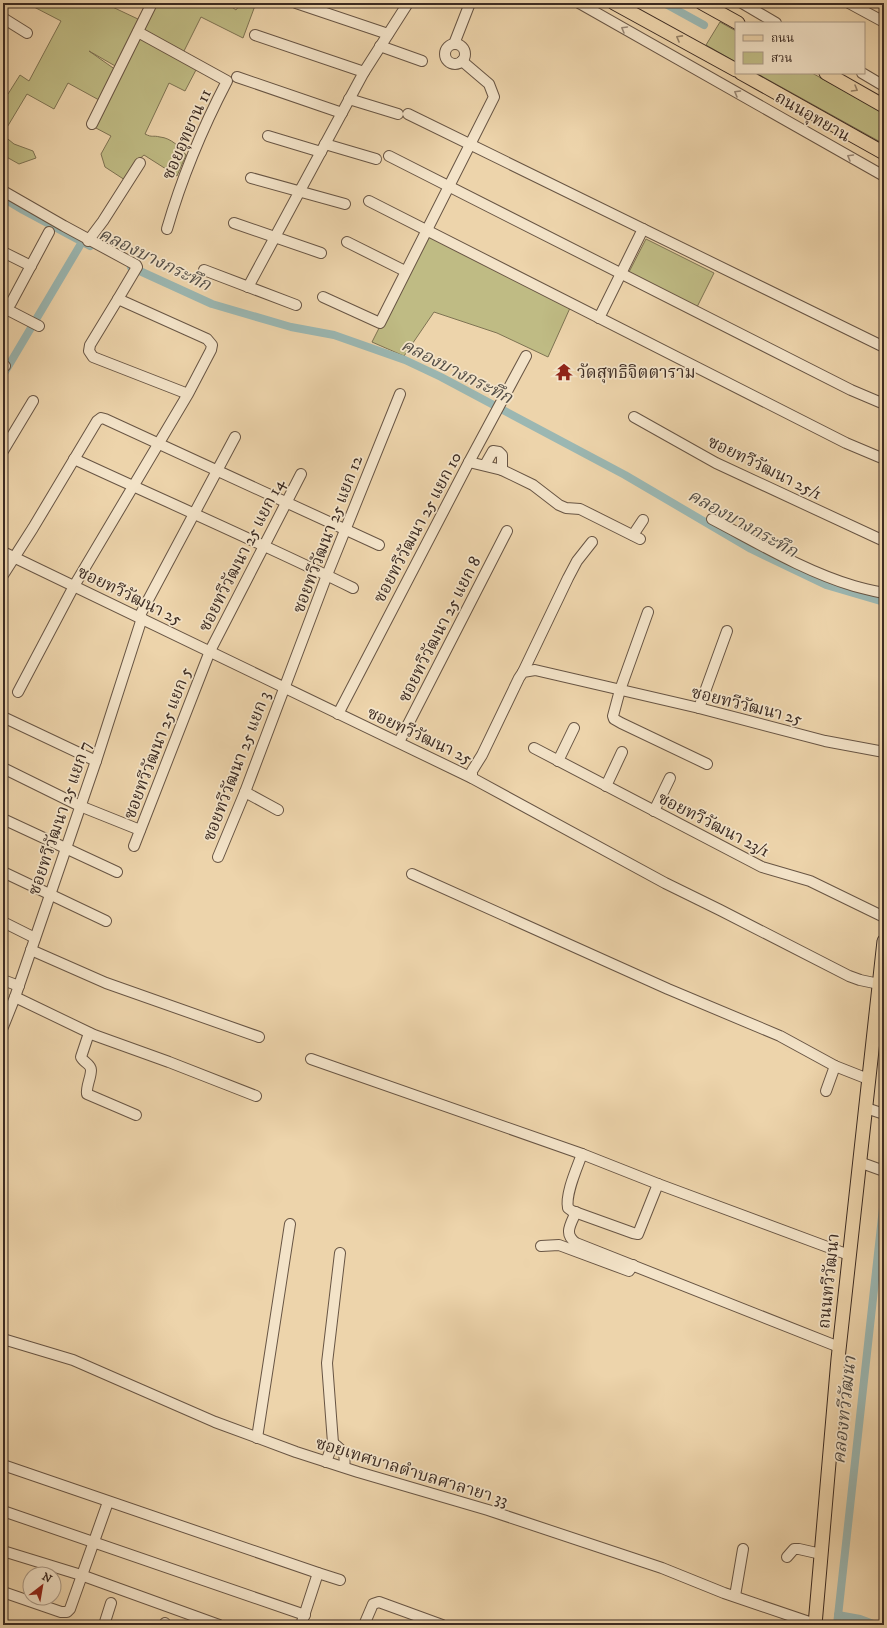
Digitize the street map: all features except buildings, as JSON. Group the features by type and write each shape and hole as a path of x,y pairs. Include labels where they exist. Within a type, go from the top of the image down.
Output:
{"main road":[{"path":"614,3 735,69"},
{"path":"702,3 735,21"},
{"name":"ถนนอุทยาน","path":"743,74 884,153"},
{"path":"828,74 884,106"},
{"name":"ถนนทวีวัฒนา","path":"816,1625 839,1347 868,1079 881,989 884,943"}],"street":[{"path":"92,124 152,3"},
{"path":"296,3 388,34"},
{"path":"248,287 364,72 408,3"},
{"path":"454,44 462,47 465,55 462,61 456,64 452,63 446,57 447,49 454,44 470,3"},
{"name":"ถนนอุทยาน","path":"579,3 884,176"},
{"path":"742,3 774,22"},
{"path":"849,3 884,22"},
{"path":"3,18 26,33"},
{"name":"ซอยอุทยาน 11","path":"138,32 227,81 206,122 186,169 167,229"},
{"path":"255,35 364,72"},
{"path":"380,46 422,61"},
{"path":"323,297 380,323 494,97 489,84 462,61"},
{"path":"864,74 884,86"},
{"path":"237,77 342,113"},
{"path":"349,99 403,114 470,144 884,347"},
{"path":"268,136 376,159"},
{"path":"390,156 851,390 884,404"},
{"path":"88,240 140,163"},
{"path":"251,178 345,204"},
{"path":"3,191 88,240 136,264 136,269 94,339 89,351 93,357 188,394"},
{"path":"369,201 846,443 884,459"},
{"path":"234,223 321,253"},
{"path":"599,318 643,229"},
{"path":"36,324 5,308 31,266 49,232"},
{"path":"346,242 405,271"},
{"path":"3,252 31,266"},
{"path":"204,270 296,305"},
{"path":"18,692 74,586 159,444 212,350 211,342 118,299"},
{"name":"ซอยทวีวัฒนา 25 แยก 10","path":"338,714 526,356"},
{"name":"ซอยทวีวัฒนา 25 แยก 12","path":"284,687 327,575 400,394"},
{"path":"3,451 33,402"},
{"name":"ซอยทวีวัฒนา 25/1","path":"634,417 716,463 884,541"},
{"path":"3,575 97,421 101,418 379,545"},
{"name":"ซอยทวีวัฒนา 25 แยก 7","path":"3,1027 19,986 96,761 140,618 235,437"},
{"path":"485,465 493,451 499,452 502,455 502,470"},
{"path":"74,459 264,545 353,588"},
{"path":"469,462 502,470 533,484 559,505 566,508 580,509 637,537 643,520"},
{"name":"ซอยทวีวัฒนา 25 แยก 14","path":"210,651 301,474"},
{"path":"712,519 799,564 854,586 884,593"},
{"name":"ซอยทวีวัฒนา 25 แยก 8","path":"399,742 507,531"},
{"path":"523,672 577,561 592,542"},
{"name":"ซอยทวีวัฒนา 25","path":"3,552 472,778 472,771 482,755 523,672 535,670 699,708 825,741 884,752"},
{"path":"648,612 620,690 614,710 614,719 707,764"},
{"path":"699,708 727,632"},
{"name":"ซอยทวีวัฒนา 25 แยก 5","path":"134,846 210,651"},
{"name":"ซอยทวีวัฒนา 25 แยก 3","path":"218,857 245,792 284,687"},
{"path":"3,717 96,761"},
{"path":"558,761 574,728"},
{"name":"ซอยทวีวัฒนา 23/1","path":"534,748 762,867 810,881 884,917"},
{"path":"606,786 622,752"},
{"path":"3,768 80,806 140,830"},
{"path":"472,778 664,883 849,976 881,989"},
{"path":"654,811 670,778"},
{"path":"245,792 278,810"},
{"path":"3,819 117,872"},
{"path":"3,872 106,920"},
{"path":"412,874 668,989 780,1036 835,1066 868,1079"},
{"path":"3,922 35,938"},
{"path":"31,950 106,983 258,1037"},
{"path":"3,980 19,986"},
{"path":"15,997 89,1033 256,1096"},
{"path":"89,1033 81,1057 83,1061 91,1068 87,1094 136,1115"},
{"path":"311,1059 582,1154 849,1256"},
{"path":"826,1091 835,1066"},
{"path":"866,1108 882,1113"},
{"path":"582,1154 567,1203 568,1208 576,1212 638,1234 658,1184"},
{"path":"859,1162 880,1169"},
{"path":"576,1212 569,1232 571,1239 576,1243 839,1347"},
{"path":"257,1438 290,1224"},
{"path":"542,1246 559,1245 629,1271 633,1266"},
{"path":"326,1462 333,1443 327,1363 340,1253"},
{"name":"ซอยเทศบาลตำบลศาลายา 33","path":"3,1339 73,1360 216,1422 257,1438 344,1468 488,1510 662,1568 816,1625"},
{"path":"333,1443 344,1452 346,1457 344,1468"},
{"path":"3,1465 340,1580"},
{"path":"3,1592 61,1612 67,1612 70,1609 95,1542 108,1502"},
{"path":"3,1510 95,1542 303,1620 318,1573"},
{"path":"735,1596 742,1549"},
{"path":"787,1557 794,1549 821,1554"},
{"path":"3,1550 82,1575 219,1625"},
{"path":"364,1625 373,1604 379,1602 442,1625"},
{"path":"104,1625 112,1603"}],"green space":[{"path":"36,3 104,3 140,20 117,67 89,51 116,70 99,100 68,83 54,109 27,94 3,134 3,91 8,94 20,75 29,81 61,21 34,7"},
{"path":"156,3 229,3 229,5 236,10 241,3 256,3 243,38 201,17 183,53 142,30"},
{"path":"720,22 735,30 735,61 706,45"},
{"path":"137,38 144,39 197,68 185,91 169,83 145,134 168,139 178,146 186,155 177,176 144,155 137,161 125,180 105,167 101,154 111,136 94,127"},
{"path":"758,74 814,74 884,113 884,144"},
{"path":"3,135 14,144 33,151 36,158 19,164 3,155"},
{"path":"426,235 570,308 548,357 497,333 434,312 404,356 372,342"},
{"path":"646,239 714,273 697,307 629,272"}],"waterway":[{"path":"664,3 704,25"},
{"name":"คลองบางกระทึก","path":"3,198 90,246"},
{"path":"3,375 82,242"},
{"name":"คลองบางกระทึก","path":"131,267 212,304 291,327 334,335 405,360 441,377 625,475 751,549 826,585 884,602"},
{"name":"คลองทวีวัฒนา","path":"837,1625 884,1199"},
{"path":"838,1615 860,1619 876,1625"}],"place":[{"name":"วัดสุทธิจิตตาราม","path":"564,372"}]}
